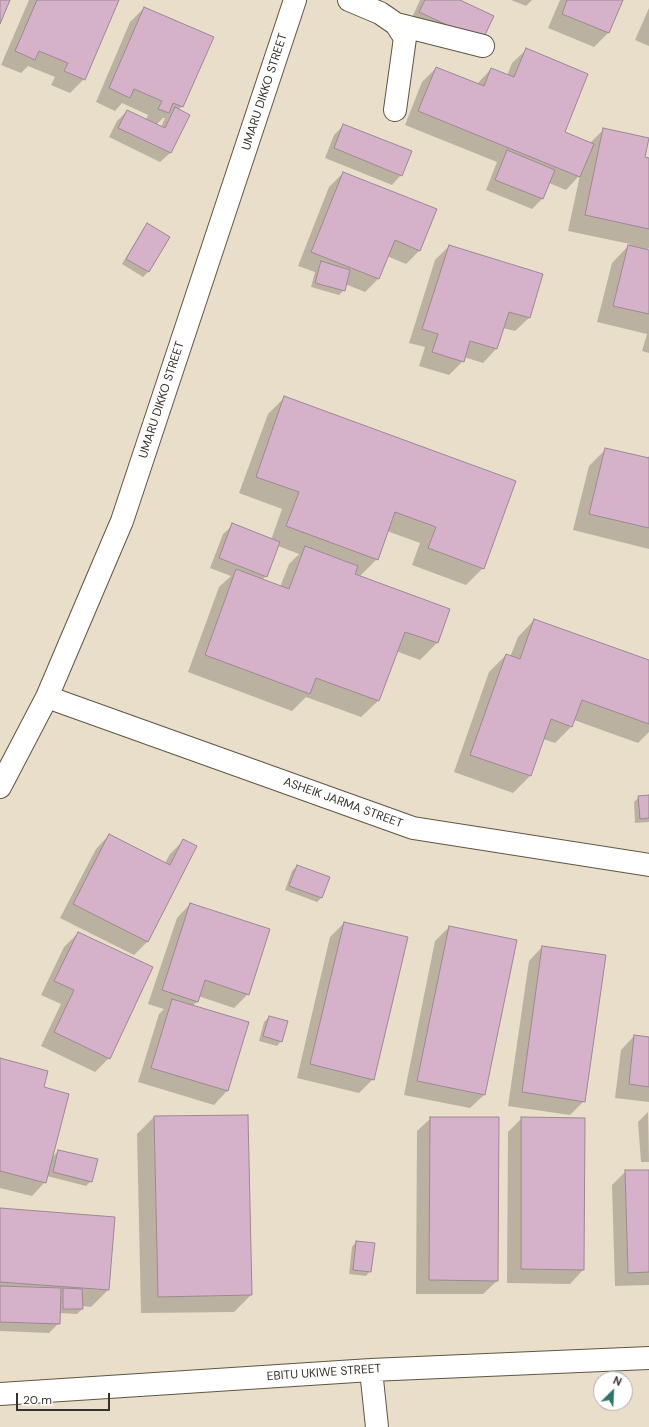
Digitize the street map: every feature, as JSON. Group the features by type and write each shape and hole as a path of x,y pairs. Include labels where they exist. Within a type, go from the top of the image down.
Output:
{"street":[{"name":"UMARU DIKKO STREET","path":"0,787 47,697 122,521 295,0"},
{"path":"349,0 380,13 396,24 483,46"},
{"path":"395,110 405,38 396,24"},
{"name":"ASHEIK JARMA STREET","path":"47,697 413,828 649,865"},
{"name":"EBITU UKIWE STREET","path":"0,1394 371,1370 649,1358"},
{"path":"371,1370 377,1427"}],"building":[{"path":"0,0 10,0 0,24"},
{"path":"37,0 119,0 85,80 64,71 68,63 39,51 35,60 15,51"},
{"path":"425,0 460,0 494,16 482,41 419,12"},
{"path":"567,0 623,0 609,33 562,14"},
{"path":"144,7 214,37 183,107 173,103 169,113 158,109 162,101 134,89 130,98 109,88"},
{"path":"526,48 588,74 565,132 594,144 580,177 418,111 436,67 484,86 491,68 514,77"},
{"path":"175,107 190,115 171,153 118,128 127,110 165,128"},
{"path":"343,124 412,151 402,176 334,148"},
{"path":"603,128 649,138 645,157 649,158 649,229 585,215"},
{"path":"507,150 555,170 543,199 495,180"},
{"path":"343,172 437,209 420,251 395,240 379,279 311,252"},
{"path":"147,223 170,237 149,272 126,259"},
{"path":"449,245 543,274 530,318 509,312 497,349 470,341 464,362 432,352 438,334 422,329"},
{"path":"628,245 649,250 649,314 613,306"},
{"path":"321,261 350,270 345,291 315,283"},
{"path":"284,396 516,481 484,569 428,548 436,527 395,512 378,560 286,526 299,492 256,477"},
{"path":"605,448 649,458 649,528 589,514"},
{"path":"232,523 280,542 267,577 219,558"},
{"path":"305,546 358,566 355,574 450,609 438,643 405,632 379,701 316,678 310,694 205,655 236,569 289,589"},
{"path":"534,619 649,660 649,724 582,700 572,727 551,719 531,776 470,755 506,654 520,659"},
{"path":"649,795 649,818 640,819 638,796"},
{"path":"109,834 170,865 183,839 197,846 148,942 73,904"},
{"path":"297,865 330,877 322,898 289,886"},
{"path":"190,903 270,929 249,995 205,980 198,1002 162,990"},
{"path":"344,922 408,937 374,1080 310,1064"},
{"path":"449,926 517,940 485,1095 417,1081"},
{"path":"78,932 153,967 110,1059 54,1032 74,990 54,981"},
{"path":"542,946 606,955 585,1102 522,1092"},
{"path":"172,999 249,1022 228,1091 151,1068"},
{"path":"269,1016 288,1021 282,1042 263,1036"},
{"path":"634,1035 649,1037 649,1087 629,1084"},
{"path":"0,1058 48,1071 44,1087 69,1094 46,1183 0,1171"},
{"path":"248,1115 252,1295 158,1297 154,1116"},
{"path":"430,1117 499,1117 498,1281 429,1280"},
{"path":"521,1117 585,1118 584,1270 521,1269"},
{"path":"58,1150 98,1159 92,1182 53,1172"},
{"path":"625,1170 649,1170 649,1272 628,1273"},
{"path":"0,1208 115,1217 109,1290 0,1282"},
{"path":"356,1241 375,1243 371,1272 353,1270"},
{"path":"0,1286 61,1288 60,1324 0,1322"},
{"path":"63,1288 82,1289 83,1309 63,1309"}]}
